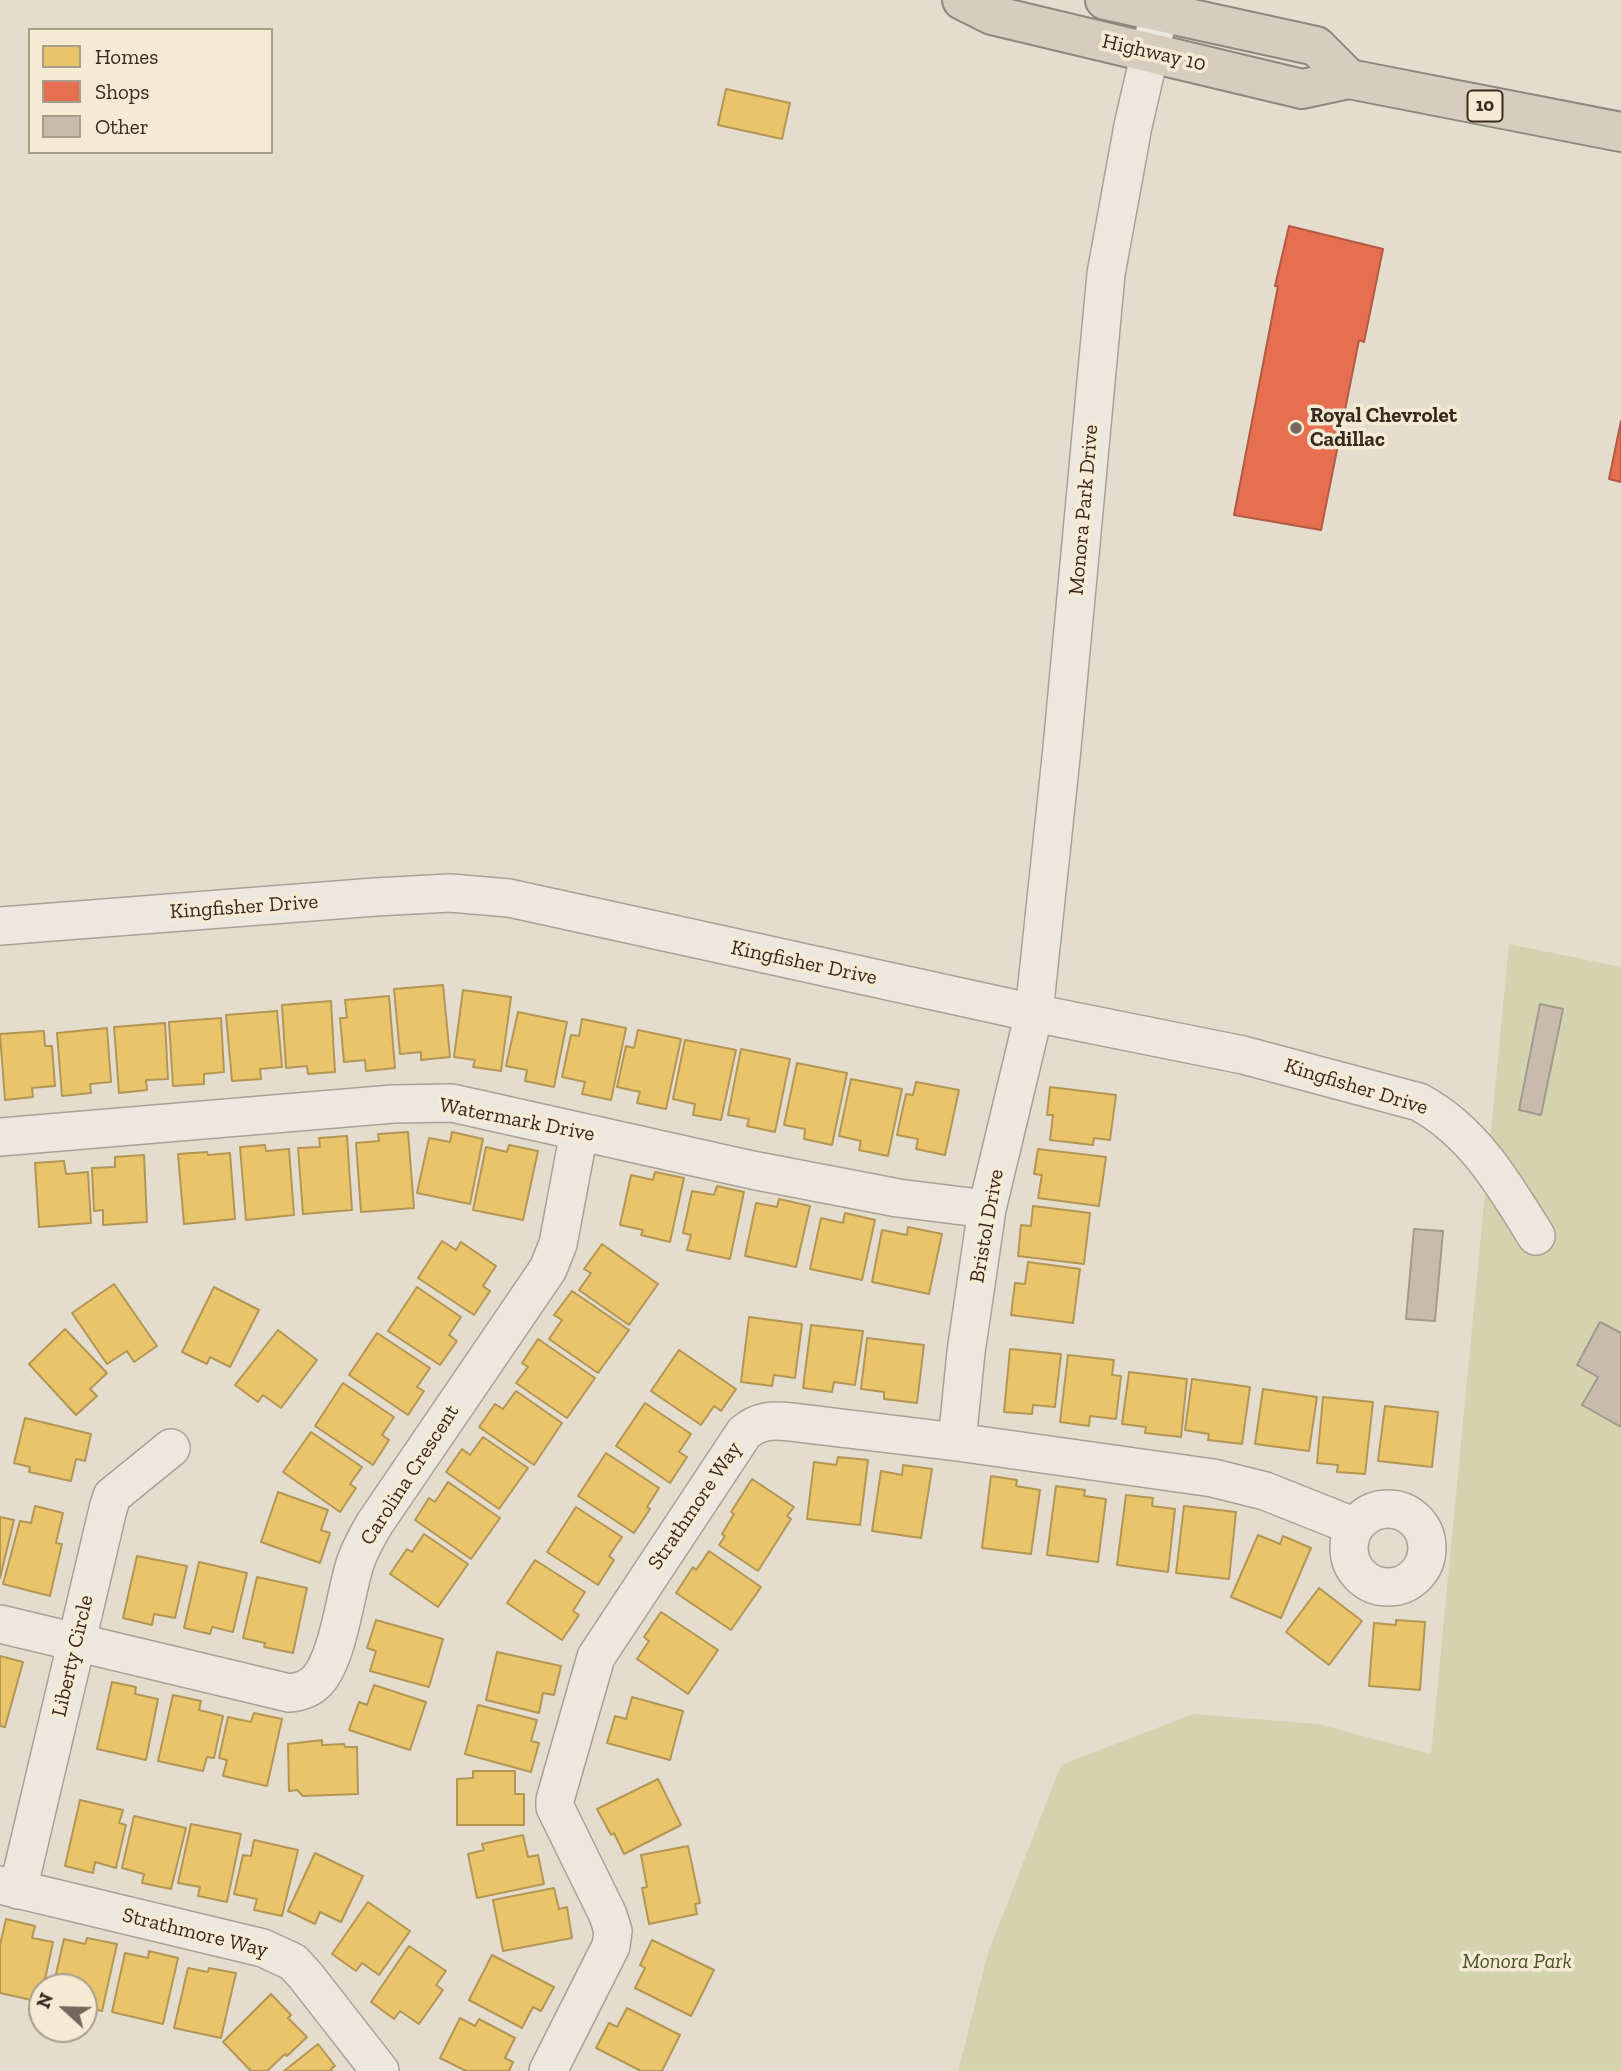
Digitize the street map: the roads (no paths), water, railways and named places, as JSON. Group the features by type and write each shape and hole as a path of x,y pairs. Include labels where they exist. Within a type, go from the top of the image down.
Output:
{"highway":[{"name":"Highway 10","path":"962,0 992,15 1302,89 1349,79 1621,132"},
{"name":"Highway 10","path":"1105,0 1161,6 1316,46 1349,79"}],"street":[{"name":"Monora Park Drive","path":"1034,1013 1062,748 1106,274 1128,151 1161,6"},
{"name":"Kingfisher Drive","path":"0,926 450,893 509,898 1034,1013 1243,1055 1419,1102 1440,1113 1492,1166 1536,1236"},
{"name":"Bristol Drive","path":"957,1442 966,1352 987,1209 1034,1013"},
{"name":"Watermark Drive","path":"0,1137 405,1103 452,1103 752,1170 885,1195 987,1209"},
{"name":"Carolina Crescent","path":"0,1624 289,1693 300,1692 316,1683 333,1651 354,1564 375,1523 548,1269 558,1244 579,1132"},
{"name":"Strathmore Way","path":"548,2071 611,1946 613,1931 555,1807 596,1657 744,1433 752,1426 775,1420 1213,1478 1265,1491 1353,1526"},
{"name":"Liberty Circle","path":"9,1888 76,1644 113,1496 171,1448"},
{"name":"Strathmore Way","path":"9,1888 263,1948 293,1962 380,2071"}],"place":[{"name":"Royal Chevrolet Cadillac","path":"1296,428"}],"park label":[{"name":"Monora Park","path":"1517,1962"}]}
